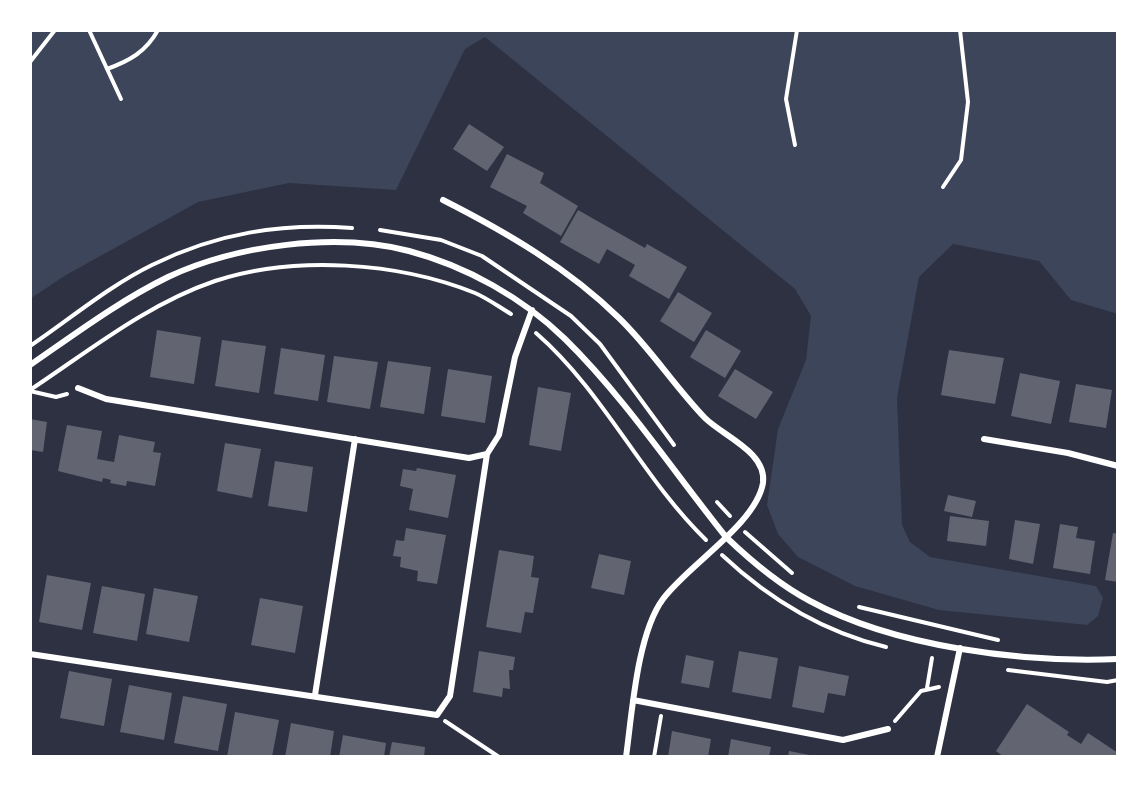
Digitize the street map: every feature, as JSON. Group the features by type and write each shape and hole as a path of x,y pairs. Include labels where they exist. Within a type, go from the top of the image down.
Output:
{"street":[{"path":"443,200 492,225 586,288 654,354 705,418 754,455 761,469 763,483 753,507 662,600 645,643 633,699 626,757"},
{"path":"30,365 129,298 170,276 236,255 309,242 359,244 408,251 489,283 532,310 564,338 596,372 726,537 777,580 818,605 844,617 893,633 960,648 1036,658 1118,659"},
{"path":"30,654 437,715 442,711 450,696 487,454 500,435 515,357 532,310"},
{"path":"78,388 106,399 469,458 487,454"},
{"path":"315,695 355,439"},
{"path":"984,440 1068,453 1118,466"},
{"path":"937,757 960,648"},
{"path":"633,699 843,740 888,729"}],"path":[{"path":"30,62 55,30"},
{"path":"88,30 121,99"},
{"path":"107,69 133,59 153,39 158,30"},
{"path":"795,145 786,99 797,30"},
{"path":"943,187 961,160 963,149 968,102 960,30"},
{"path":"30,346 151,266 193,248 248,232 306,225 355,228"},
{"path":"378,230 441,240 482,256 571,316 600,344 680,453"},
{"path":"30,390 140,316 216,281 254,273 342,266 393,271 437,280 478,294 526,325 557,352 614,422 675,506 750,582 783,604 858,640 890,648"},
{"path":"30,390 56,397 78,388"},
{"path":"714,498 761,548 801,580"},
{"path":"853,605 1000,641"},
{"path":"922,655 957,663"},
{"path":"927,688 932,658"},
{"path":"1004,669 1107,682 1118,680"},
{"path":"888,729 921,691 927,688 952,687"},
{"path":"654,757 663,705"},
{"path":"437,715 499,757"}],"shaded area":[{"path":"30,30 1118,30 1118,314 1071,300 1039,261 953,244 919,277 897,398 902,525 910,542 930,557 1096,586 1103,598 1098,616 1087,625 939,610 855,586 798,557 778,534 767,505 778,429 806,360 811,316 795,289 485,37 465,49 396,190 289,183 198,202 66,275 30,299"}],"building":[{"path":"469,124 504,147 487,171 453,149"},
{"path":"507,154 544,173 540,183 578,206 561,236 523,213 527,206 490,187"},
{"path":"578,210 645,248 647,244 687,267 669,299 629,276 635,265 607,249 599,264 560,242"},
{"path":"678,292 712,313 694,342 660,321"},
{"path":"157,330 201,337 194,384 150,377"},
{"path":"706,330 741,351 725,378 690,357"},
{"path":"222,340 266,346 259,393 215,386"},
{"path":"281,348 325,355 318,401 274,394"},
{"path":"949,350 1004,358 995,404 941,395"},
{"path":"334,356 378,362 370,409 327,402"},
{"path":"388,361 431,367 424,414 380,407"},
{"path":"448,369 492,376 485,423 441,416"},
{"path":"735,369 773,392 756,419 718,396"},
{"path":"1020,373 1060,381 1051,424 1011,416"},
{"path":"1076,384 1112,390 1106,428 1069,422"},
{"path":"538,387 571,393 561,451 529,445"},
{"path":"30,419 47,422 43,452 30,450"},
{"path":"67,425 102,431 97,459 114,462 119,435 155,442 153,452 161,453 155,486 127,481 126,486 110,483 111,480 103,478 102,482 58,471"},
{"path":"225,443 261,449 252,498 217,491"},
{"path":"275,461 313,467 307,512 268,506"},
{"path":"417,468 456,475 448,518 409,510 413,489 400,486 403,469 416,471"},
{"path":"948,495 976,501 972,517 944,511"},
{"path":"950,516 989,521 986,546 947,541"},
{"path":"1015,520 1040,524 1033,564 1009,559"},
{"path":"1060,524 1078,527 1076,538 1095,541 1090,574 1053,568"},
{"path":"406,528 446,535 437,584 417,581 418,571 400,567 401,557 393,556 396,540 404,541"},
{"path":"1113,533 1118,534 1118,582 1105,580"},
{"path":"499,550 534,556 531,577 539,578 533,613 525,612 521,633 486,627"},
{"path":"599,554 631,561 624,595 591,588"},
{"path":"47,575 91,583 82,630 39,622"},
{"path":"102,586 145,594 137,641 93,633"},
{"path":"154,588 198,596 189,642 146,634"},
{"path":"260,598 303,606 295,653 251,645"},
{"path":"479,651 515,657 513,670 509,670 510,689 503,688 502,697 473,692"},
{"path":"739,651 778,658 771,699 732,692"},
{"path":"686,655 714,661 709,688 681,683"},
{"path":"799,666 849,676 845,696 828,693 824,713 792,707"},
{"path":"69,671 112,679 104,726 60,718"},
{"path":"129,685 172,693 164,740 120,732"},
{"path":"183,696 227,704 218,751 174,743"},
{"path":"1027,704 1069,732 1067,735 1081,744 1088,733 1118,753 1118,757 1004,757 996,751"},
{"path":"235,712 279,720 272,757 227,757"},
{"path":"291,723 334,731 330,757 285,757"},
{"path":"672,731 711,739 708,757 668,757"},
{"path":"343,735 386,743 384,757 339,757"},
{"path":"731,739 771,747 769,757 728,757"},
{"path":"392,742 425,747 424,757 389,757"},
{"path":"789,751 815,756 815,757 788,757"}]}
